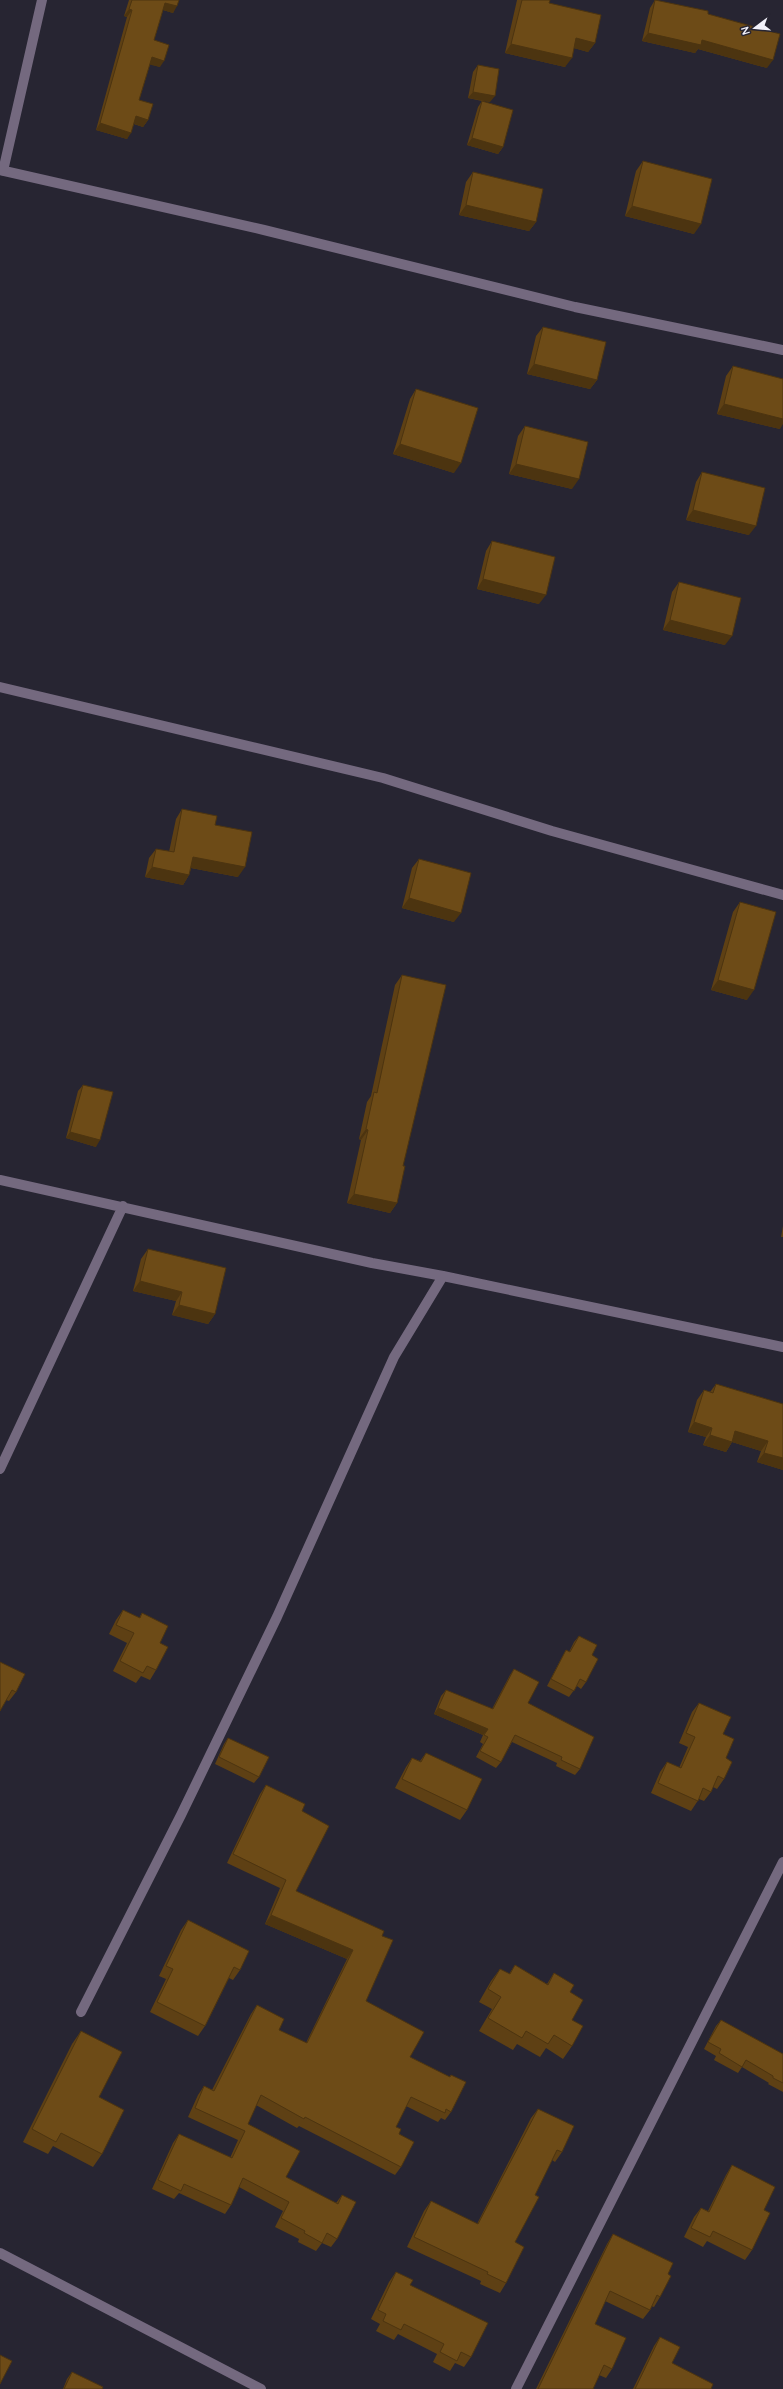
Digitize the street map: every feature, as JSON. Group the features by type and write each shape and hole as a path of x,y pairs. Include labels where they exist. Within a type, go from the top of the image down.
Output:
{"street":[{"path":"42,0 2,171 264,230 575,307 783,350"},
{"path":"0,687 383,778 552,831 783,895"},
{"path":"0,1180 123,1206 372,1263 443,1276 783,1347"},
{"path":"0,1469 123,1206"},
{"path":"81,2012 181,1815 277,1617 394,1356 443,1276"},
{"path":"516,2389 783,1862"},
{"path":"0,2253 261,2389"}],"building":[{"path":"132,0 179,0 177,6 165,3 154,40 169,45 164,61 152,57 139,100 153,104 148,120 136,116 131,133 100,123 132,10 129,9"},
{"path":"522,0 550,0 549,3 601,15 595,43 576,38 572,58 511,44"},
{"path":"655,0 708,11 708,14 780,34 773,60 702,40 701,45 648,33"},
{"path":"478,65 499,69 495,96 473,92"},
{"path":"482,101 513,110 503,147 472,138"},
{"path":"643,161 712,179 701,224 632,206"},
{"path":"473,172 543,189 536,222 466,205"},
{"path":"543,327 606,342 597,380 534,364"},
{"path":"733,366 783,379 783,419 724,404"},
{"path":"416,389 478,408 461,463 400,444"},
{"path":"525,426 588,442 579,479 516,464"},
{"path":"702,472 765,488 756,526 693,510"},
{"path":"492,541 555,557 546,595 483,579"},
{"path":"679,582 741,598 732,636 670,620"},
{"path":"182,809 217,816 215,825 252,832 245,867 193,857 189,875 152,867 156,849 174,852"},
{"path":"419,859 471,873 461,913 409,898"},
{"path":"740,902 776,912 754,990 718,980"},
{"path":"402,975 446,985 403,1166 405,1166 397,1203 354,1194 368,1130 366,1129 374,1092 377,1093"},
{"path":"83,1085 113,1092 100,1140 70,1132"},
{"path":"148,1249 226,1268 215,1314 179,1305 182,1292 140,1281"},
{"path":"716,1384 783,1404 783,1458 764,1453 768,1441 735,1431 732,1442 710,1435 712,1428 694,1422 704,1390 713,1393"},
{"path":"123,1610 140,1618 142,1613 168,1626 160,1643 168,1647 156,1670 147,1666 143,1673 120,1661 134,1633 116,1625"},
{"path":"579,1636 597,1645 592,1655 598,1659 586,1682 580,1679 574,1691 551,1679 566,1650 570,1652"},
{"path":"0,1662 25,1674 16,1692 12,1690 0,1711"},
{"path":"514,1669 539,1682 528,1703 594,1737 580,1769 561,1760 562,1757 515,1735 501,1762 480,1751 488,1737 484,1735 488,1729 438,1708 446,1690 493,1709"},
{"path":"699,1703 731,1717 723,1734 734,1739 726,1758 732,1762 724,1779 718,1776 711,1792 703,1788 698,1801 658,1783 667,1762 681,1768 695,1737 686,1733"},
{"path":"228,1738 269,1757 259,1777 219,1757"},
{"path":"426,1753 482,1779 467,1810 402,1779 412,1758 421,1762"},
{"path":"266,1785 305,1804 302,1811 329,1826 296,1891 384,1931 382,1936 393,1940 366,2001 424,2032 410,2057 450,2077 451,2075 466,2082 451,2112 446,2109 445,2113 411,2097 396,2127 401,2129 399,2134 414,2142 401,2167 305,2117 304,2119 261,2095 248,2124 300,2151 286,2177 338,2204 342,2195 356,2202 337,2239 327,2233 322,2243 304,2233 305,2231 281,2218 289,2202 243,2178 231,2205 184,2184 181,2191 158,2180 179,2134 232,2158 245,2131 195,2108 204,2086 214,2091 257,2005 284,2019 279,2030 307,2043 353,1950 271,1915 286,1880 233,1854"},
{"path":"188,1920 249,1951 240,1970 234,1967 205,2026 157,2002 173,1969 166,1966"},
{"path":"515,1965 548,1985 554,1973 574,1985 570,1992 583,2000 572,2020 583,2026 572,2046 554,2035 548,2044 526,2031 522,2038 488,2018 501,1997 488,1989 500,1969 510,1974"},
{"path":"721,2020 783,2054 783,2083 746,2060 742,2067 719,2053 721,2049 708,2042"},
{"path":"81,2031 122,2052 99,2097 124,2110 102,2154 61,2133 56,2142 32,2129"},
{"path":"538,2109 574,2126 562,2152 557,2150 535,2195 539,2197 515,2242 524,2247 506,2283 487,2274 488,2272 414,2237 431,2201 478,2224"},
{"path":"732,2165 775,2187 764,2210 770,2213 752,2250 713,2231 710,2237 691,2228 701,2208 709,2212"},
{"path":"613,2234 673,2263 668,2274 671,2276 660,2297 657,2295 650,2310 610,2291 595,2324 626,2338 612,2369 604,2365 593,2389 538,2389"},
{"path":"396,2272 413,2280 410,2285 488,2323 471,2357 461,2352 457,2361 440,2352 444,2344 404,2324 401,2330 383,2321 386,2314 378,2310"},
{"path":"660,2337 680,2347 672,2363 713,2384 711,2389 635,2389"},
{"path":"0,2355 12,2361 0,2384"},
{"path":"72,2372 103,2387 102,2389 64,2389"}]}
